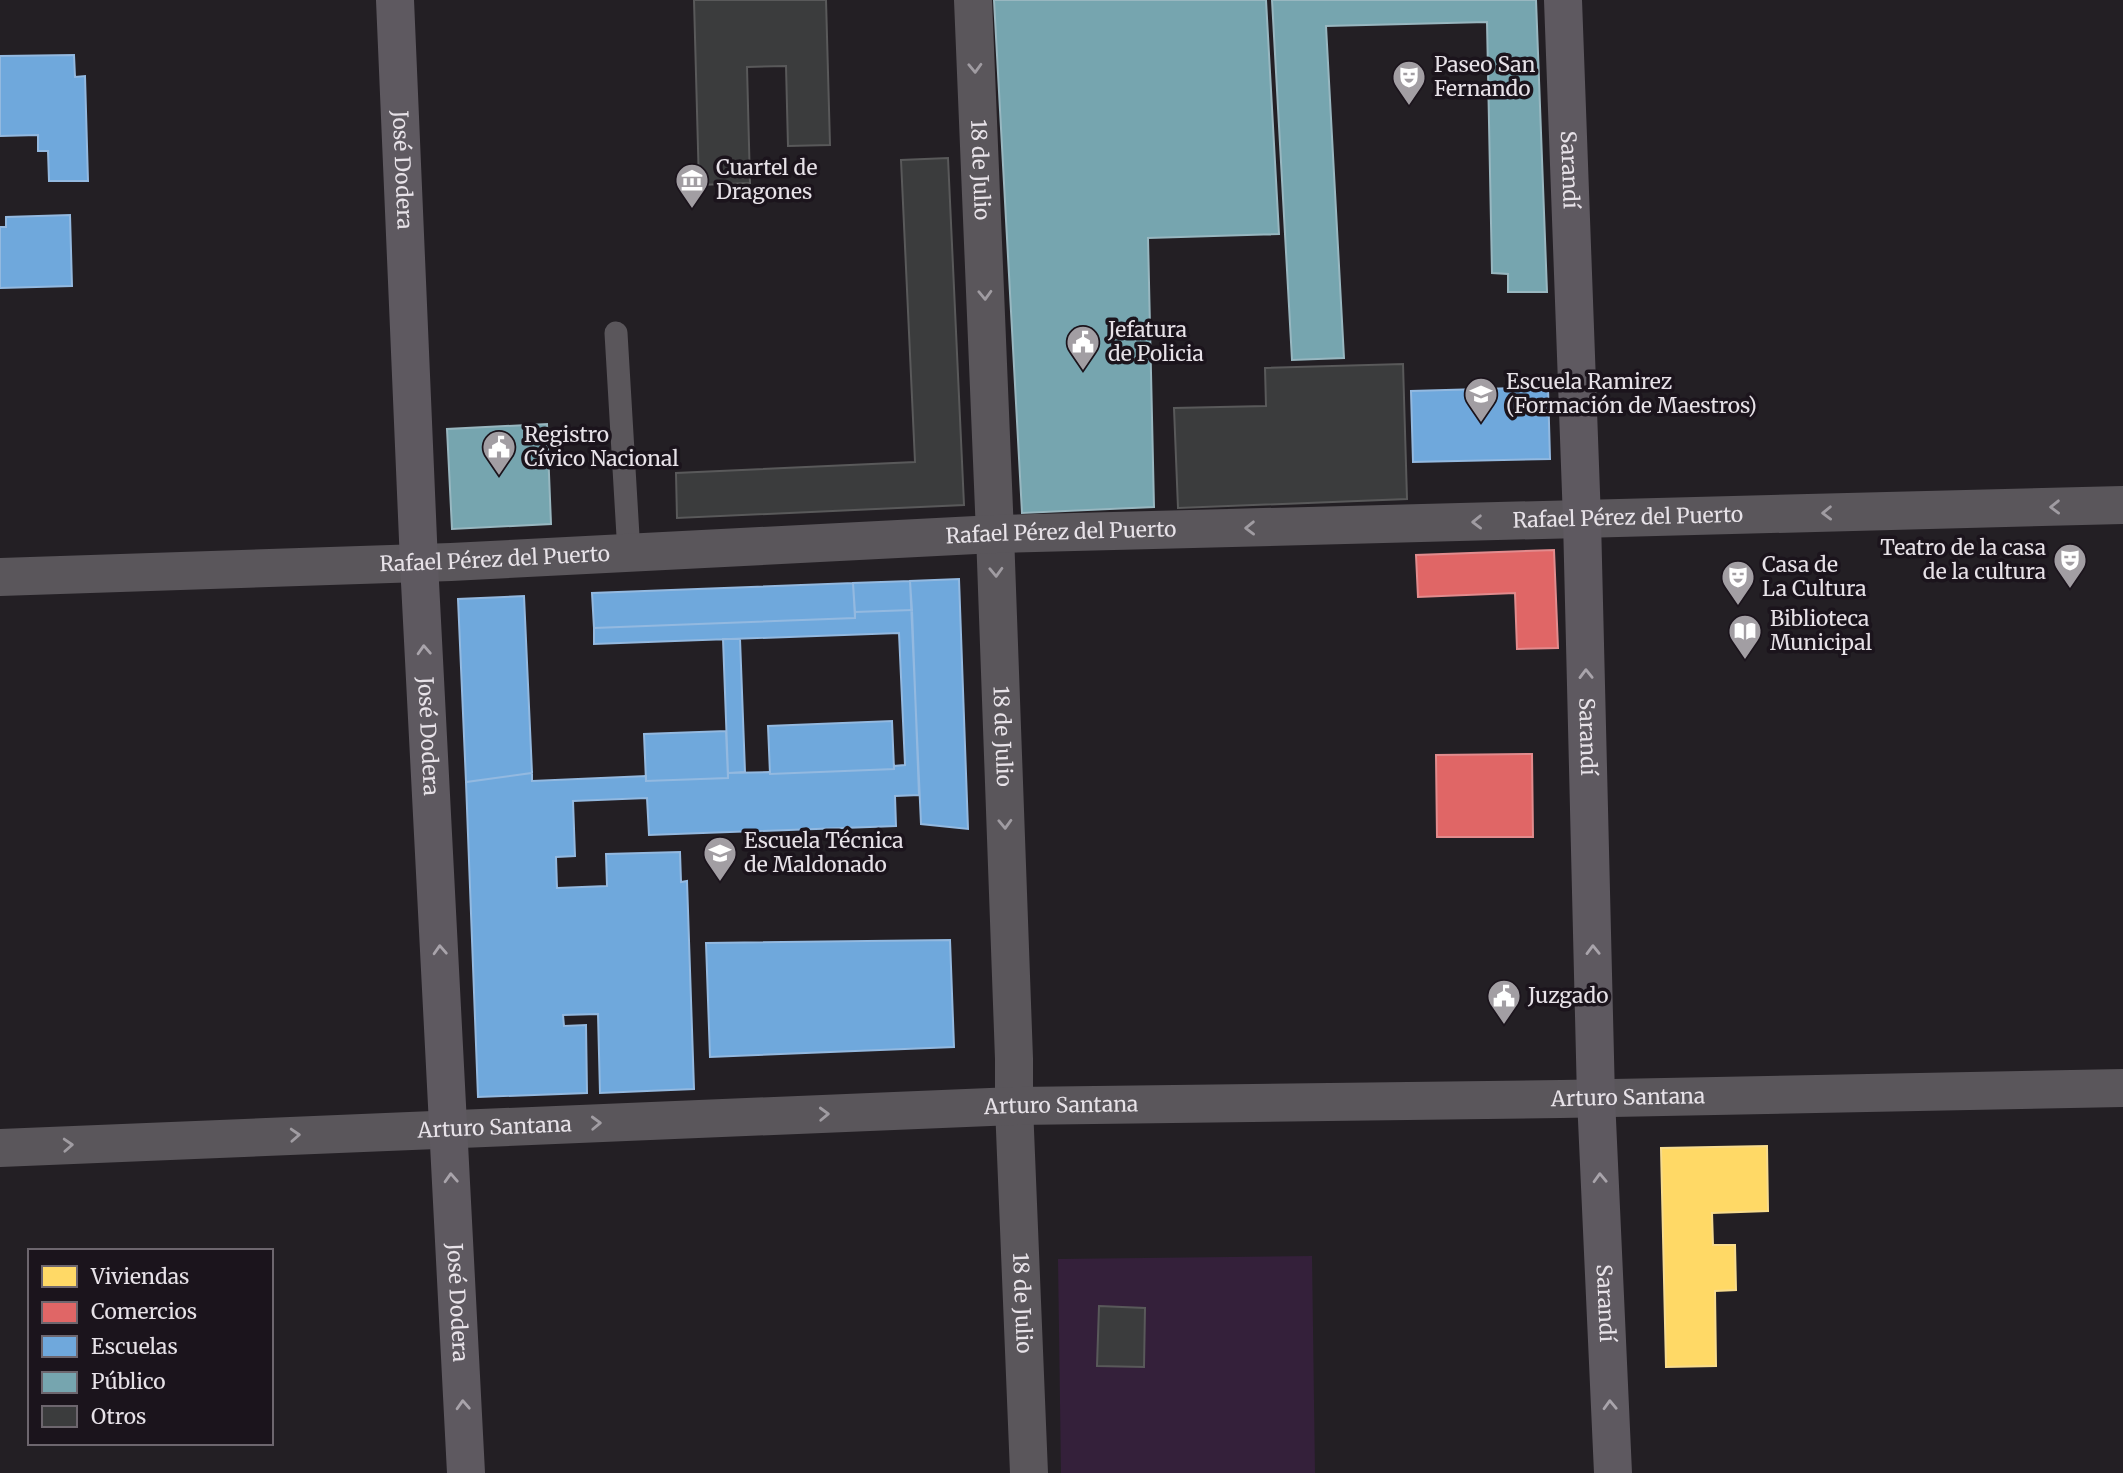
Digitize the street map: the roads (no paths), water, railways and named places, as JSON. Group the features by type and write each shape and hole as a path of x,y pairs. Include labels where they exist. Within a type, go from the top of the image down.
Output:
{"street":[{"name":"José Dodera","path":"395,0 419,563 466,1473"},
{"name":"18 de Julio","path":"972,0 995,534 1028,1473"},
{"name":"Sarandí","path":"1563,0 1582,520 1597,1098 1613,1473"},
{"name":"Rafael Pérez del Puerto","path":"0,577 419,563 995,534 2123,505"},
{"name":"Arturo Santana","path":"0,1149 1014,1106 2123,1088"}],"lane":[{"path":"615,333 628,553"}],"place":[{"name":"Paseo San Fernando","path":"1409,107"},
{"name":"Cuartel de Dragones","path":"692,210"},
{"name":"Jefatura de Policia","path":"1083,372"},
{"name":"Escuela Ramirez (Formación de Maestros)","path":"1481,424"},
{"name":"Registro Cívico Nacional","path":"499,477"},
{"name":"Teatro de la casa de la cultura","path":"2070,590"},
{"name":"Casa de La Cultura","path":"1738,607"},
{"name":"Biblioteca Municipal","path":"1745,661"},
{"name":"Escuela Técnica de Maldonado","path":"720,883"},
{"name":"Juzgado","path":"1504,1026"}]}
